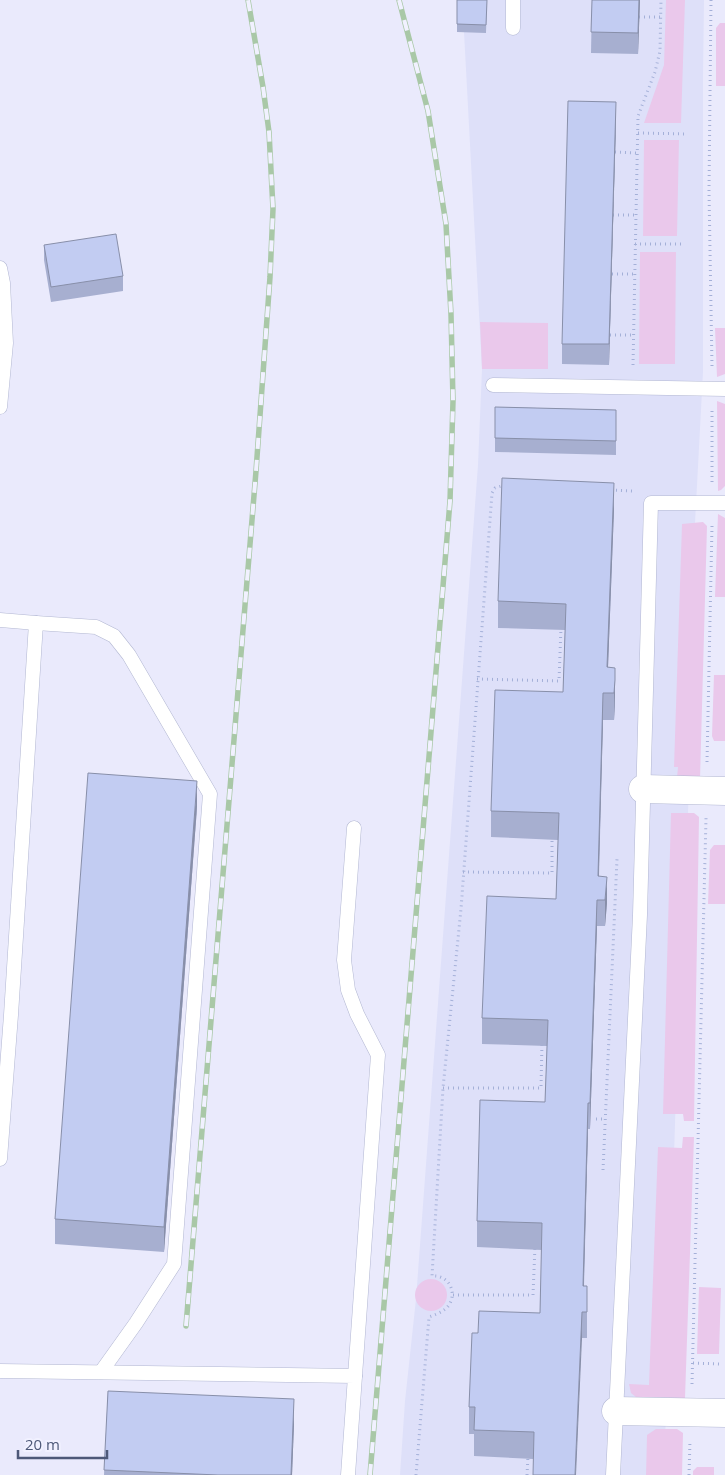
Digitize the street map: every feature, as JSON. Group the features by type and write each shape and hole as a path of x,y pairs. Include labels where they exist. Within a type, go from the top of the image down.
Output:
{"street":[{"path":"643,789 716,791"},
{"path":"616,1411 725,1413"}],"lane":[{"path":"513,0 513,28"},
{"path":"0,268 3,283 6,343 0,407"},
{"path":"493,385 718,389"},
{"path":"613,1475 640,915 651,503 719,503"},
{"path":"0,620 96,626 114,636 128,655 210,794 174,1264 136,1323 101,1372"},
{"path":"0,1159 12,1006 36,623"},
{"path":"348,1475 378,1055 357,1014 348,990 344,960 354,828"},
{"path":"0,1371 355,1376"}],"path":[{"path":"632,388 638,116 655,72 660,51 661,0"},
{"path":"689,1475 716,791 719,503 718,389 709,191 711,0"},
{"path":"639,17 660,17"},
{"path":"638,133 688,134"},
{"path":"615,152 637,153"},
{"path":"613,214 636,215"},
{"path":"635,244 685,244"},
{"path":"612,274 635,274"},
{"path":"610,335 633,335"},
{"path":"416,1475 429,1316 446,1310 451,1303 453,1295 452,1289 442,1277 432,1276 443,1088 463,872 492,493 495,488 502,485 512,486"},
{"path":"606,490 635,490 634,499"},
{"path":"477,679 559,682 561,623"},
{"path":"463,872 552,873 552,833"},
{"path":"603,1178 617,855"},
{"path":"443,1088 541,1088 542,1038"},
{"path":"596,1119 605,1119"},
{"path":"453,1295 533,1295 535,1242"},
{"path":"693,1364 719,1364"},
{"path":"527,1475 528,1452"}],"shaded area":[{"path":"458,0 704,0 703,372 695,523 688,814 676,1092 664,1475 400,1475 405,1401 416,1299 478,465 482,369 464,32 457,32"},
{"path":"666,0 685,0 681,123 644,123 664,65"},
{"path":"720,23 725,23 725,86 716,86 716,28"},
{"path":"644,140 679,140 677,236 643,236"},
{"path":"640,252 676,252 675,364 639,364"},
{"path":"480,322 548,323 548,369 482,369"},
{"path":"715,328 725,328 725,374 717,377"},
{"path":"717,401 725,404 725,486 718,491"},
{"path":"718,514 725,518 725,597 715,597"},
{"path":"703,522 707,526 700,779 677,778 678,767 674,767 682,524"},
{"path":"714,675 725,675 725,741 714,741 712,736"},
{"path":"671,813 694,813 699,817 694,1121 684,1121 683,1114 663,1114"},
{"path":"714,845 725,845 725,904 708,904 710,850"},
{"path":"683,1137 694,1137 685,1398 636,1397 631,1393 629,1384 649,1385 658,1147 682,1148"},
{"path":"431,1279 437,1280 442,1284 446,1289 446,1301 442,1306 437,1310 431,1311 425,1310 420,1306 416,1301 415,1295 416,1289 420,1284 425,1280"},
{"path":"699,1287 721,1288 719,1354 697,1354"},
{"path":"656,1429 677,1429 683,1433 682,1475 646,1475 647,1435"},
{"path":"697,1467 714,1467 714,1475 693,1475 693,1471"}],"building":[{"path":"457,0 487,0 486,25 457,24"},
{"path":"592,0 639,0 638,33 591,32"},
{"path":"568,101 616,102 609,344 562,344"},
{"path":"116,234 123,276 51,287 44,245"},
{"path":"495,407 616,410 616,441 495,438"},
{"path":"502,478 614,483 607,667 615,668 615,680 614,693 603,693 598,876 607,877 605,900 597,900 590,1103 588,1103 583,1286 587,1286 587,1312 582,1312 575,1475 533,1475 534,1432 474,1430 475,1407 469,1407 472,1333 478,1333 479,1311 540,1313 542,1223 477,1221 480,1100 545,1102 548,1020 482,1018 487,896 556,899 559,813 491,811 495,690 563,692 566,604 498,601"},
{"path":"88,773 197,781 164,1227 55,1219"},
{"path":"108,1391 294,1399 291,1475 218,1475 104,1470"}],"railway":[{"path":"186,1326 256,471 270,277 273,209 269,132 248,0"},
{"path":"370,1475 450,501 453,401 446,224 428,111 399,0"}]}
